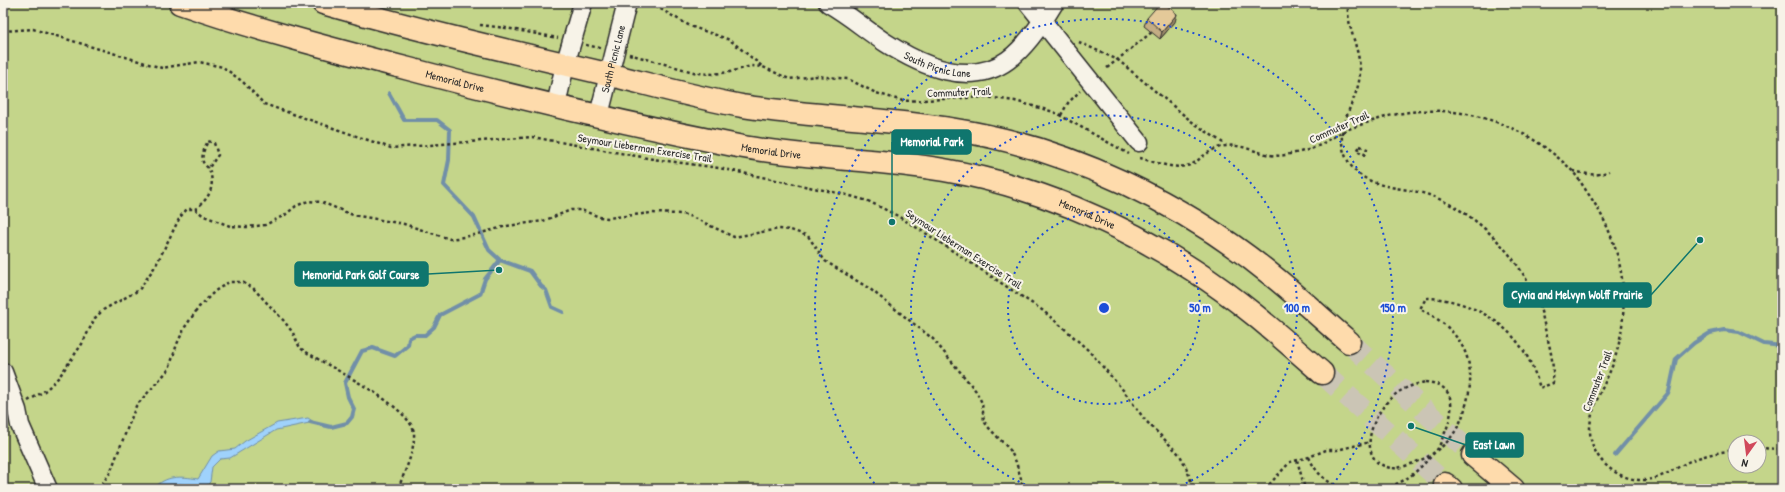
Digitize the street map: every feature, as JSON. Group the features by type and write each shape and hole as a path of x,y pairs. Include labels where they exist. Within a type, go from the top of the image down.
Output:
{"main road":[{"name":"Memorial Drive","path":"180,3 317,45 556,106 761,150 906,164 949,171 1033,193 1115,226 1193,270 1254,314 1322,373"},
{"path":"323,3 487,47 740,105 812,115 914,123 983,135 1043,152 1085,166 1157,199 1202,225 1274,276 1349,342"},
{"path":"1473,455 1513,489"}],"street":[{"path":"556,106 565,65 583,3"},
{"name":"South Picnic Lane","path":"599,115 627,3"},
{"name":"South Picnic Lane","path":"828,3 914,60 936,69 947,71 978,72 998,66 1017,53 1042,22 1054,3"},
{"path":"1028,3 1139,142"},
{"path":"3,372 17,410 20,425 48,489"}],"path":[{"path":"650,3 690,26 730,40 763,67"},
{"path":"1348,3 1347,16 1360,71 1356,94 1347,112 1342,132 1343,149 1348,162 1367,180 1429,195 1454,207 1478,224 1512,258 1528,281 1541,309 1552,355 1553,383 1540,388 1528,358 1508,332 1480,312 1464,305 1435,298 1426,298 1420,309 1435,316 1454,332 1462,344 1471,370 1470,389 1465,411 1447,442 1436,450 1407,465 1391,468 1376,460 1370,442 1376,418 1390,399 1411,385 1433,382 1445,390 1451,401 1448,426 1436,450 1419,471 1395,484 1381,489"},
{"path":"474,24 506,28 560,39"},
{"name":"Seymour Lieberman Exercise Trail","path":"3,31 33,29 162,68 199,62 223,67 243,82 264,104 391,148 532,137 653,160 719,168 847,195 868,201 889,211 928,234 1042,310 1066,330 1088,351 1123,390 1145,420 1180,455 1194,489"},
{"path":"1107,68 1152,32"},
{"path":"1074,38 1079,42 1118,60 1154,88 1191,121 1226,145"},
{"path":"580,44 602,48"},
{"name":"Commuter Trail","path":"624,53 697,73 713,74 730,72 751,66 763,67 789,79 817,76 848,79 876,93 902,101 986,97 1015,101 1061,115 1122,151 1154,162 1174,166 1192,164 1213,149 1226,145 1238,146 1270,155 1281,156 1314,148 1342,132 1381,118 1403,113 1427,111 1466,114 1495,121 1517,130 1546,148 1573,171 1605,219 1616,246 1624,293 1622,326 1618,349 1607,381 1596,402 1591,418 1591,440 1598,456 1603,463 1615,472 1631,479 1646,480 1661,476 1692,461 1727,452"},
{"path":"1061,115 1068,103 1083,88"},
{"path":"17,410 46,390 59,377 82,344 95,318 103,310 139,290 156,265 180,217 187,210 195,209 207,201 212,183 208,168 203,161 204,149 208,141 214,143 218,155 208,168"},
{"path":"1573,171 1595,175 1601,175 1609,171"},
{"path":"195,209 204,216 230,226 247,227 265,225 285,215 296,206 308,201 321,202 353,214 404,224 450,239 470,236 506,226 543,221 571,210 581,210 600,217 608,218 651,213 682,214 692,217 734,237 779,229 791,230 808,236 825,261 870,289 933,339 976,391 982,403 984,421 1010,450 1016,462 1024,489"},
{"path":"98,489 110,473 136,406 169,369 177,344 185,326 199,306 215,291 229,282 242,282 253,288 293,333 300,348 312,357 365,387 406,417 414,432 412,448 398,489"},
{"path":"1265,489 1290,462 1309,457 1326,450 1337,450 1370,442"},
{"path":"1767,448 1782,449"},
{"path":"1309,457 1314,468 1323,478 1345,489"},
{"path":"1297,460 1305,489"}],"green space":[{"path":"3,3 1782,3 1782,489 3,489"}],"water":[{"path":"308,418 314,422 276,430 230,458 220,459 212,467 210,482 205,487 180,484 169,485 163,489 153,489 158,484 168,479 185,477 198,479 212,456 219,451 235,449 245,441 277,423"}],"building":[{"path":"1160,3 1164,3 1177,14 1162,32 1147,18"}],"waterway":[{"path":"310,422 331,427 347,423 352,417 354,409 348,397 345,383 362,351 373,348 395,356 408,345 409,338 415,335 425,335 434,327 440,315 480,294 485,279 500,260 489,250 474,217 444,185 449,160 450,130 437,120 404,120 389,93"},
{"path":"500,260 530,271 541,286 546,290 552,307 563,312"},
{"path":"1615,455 1669,392 1676,359 1694,343 1710,333 1724,330 1739,332 1764,344 1782,346"}],"tunnel":[{"path":"1349,342 1473,455"},
{"path":"1322,373 1445,484"}],"place":[{"name":"Memorial Park","path":"892,222"},
{"name":"Cyvia and Melvyn Wolff Prairie","path":"1700,240"},
{"name":"Memorial Park Golf Course","path":"499,270"},
{"name":"East Lawn","path":"1411,426"}]}
